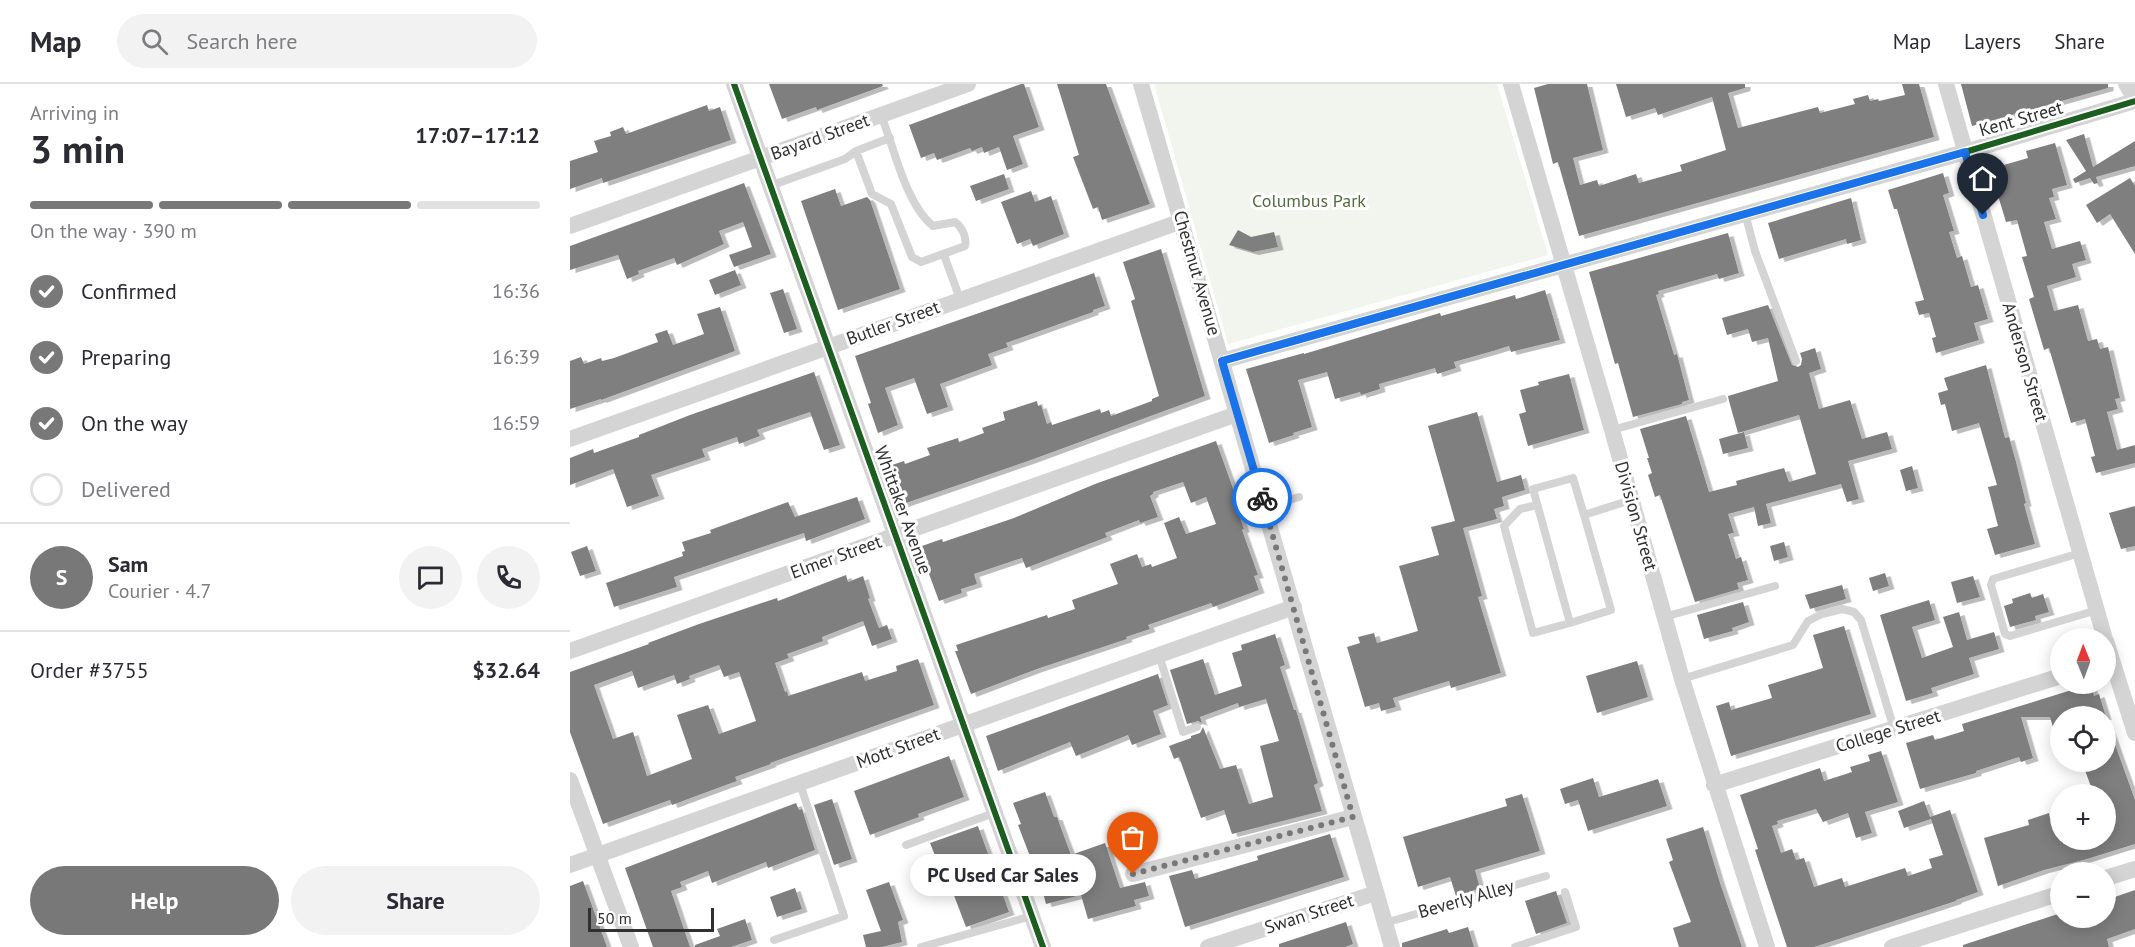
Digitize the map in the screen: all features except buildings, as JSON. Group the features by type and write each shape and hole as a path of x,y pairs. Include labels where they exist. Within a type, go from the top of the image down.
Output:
{"street":[{"name":"Whittaker Avenue","path":"734,84 1043,947"},
{"name":"Bayard Street","path":"570,226 968,84"},
{"name":"Chestnut Avenue","path":"1142,84 1392,947"},
{"name":"Division Street","path":"1511,84 1682,680 1767,947"},
{"name":"Anderson Street","path":"1946,84 2102,628"},
{"path":"2126,84 2135,100"},
{"name":"Kent Street","path":"1222,361 1965,152 2135,100"},
{"name":"Butler Street","path":"570,439 1182,221"},
{"name":"Elmer Street","path":"570,651 1237,414"},
{"name":"Mott Street","path":"570,865 1294,607"},
{"name":"College Street","path":"1714,785 2050,679"},
{"name":"Anderson Street","path":"2116,680 2135,733"},
{"path":"570,780 631,947"},
{"path":"1133,874 1353,817"},
{"path":"2116,875 2135,869"},
{"name":"Swan Street","path":"1208,947 1376,892"},
{"path":"1895,947 2050,897"}],"lane":[{"path":"856,151 872,194 891,204 912,257 921,262 965,246 966,241 961,226 955,222 933,226 923,218 913,201 881,115"},
{"path":"770,186 845,159 856,151 890,138"},
{"path":"1745,213 1755,251 1796,361"},
{"path":"944,255 960,299"},
{"path":"1612,430 1723,399"},
{"path":"1537,505 1520,509 1504,526 1533,633 1611,610 1573,478 1533,489 1570,622"},
{"path":"1265,507 1299,497"},
{"path":"1584,515 1631,500"},
{"path":"2080,553 1993,579 1990,585 2005,634 2010,636 2097,610"},
{"path":"1664,617 1774,586"},
{"path":"1682,680 1793,645 1808,621 1822,614 1842,609 1848,610 1854,612 1861,620 1894,729"},
{"path":"1159,655 1183,732 1197,727"},
{"path":"774,940 844,916 800,784"},
{"path":"906,845 994,813"},
{"name":"Beverly Alley","path":"1385,923 1546,876"},
{"path":"1515,947 1576,927 1565,892"},
{"path":"921,947 1032,916"}],"green space":[{"name":"Columbus Park","path":"1154,84 1497,84 1548,255 1228,344"}],"cycle path":[{"path":"734,84 1043,947"},
{"path":"1222,361 1965,152 2135,101"}],"way so far":[{"path":"1133,874 1353,817 1262,498"}],"place":[{"name":"PC Used Car Sales","path":"1133,874"}],"route":[{"path":"1262,498 1222,361 1965,152 1983,215"}]}
